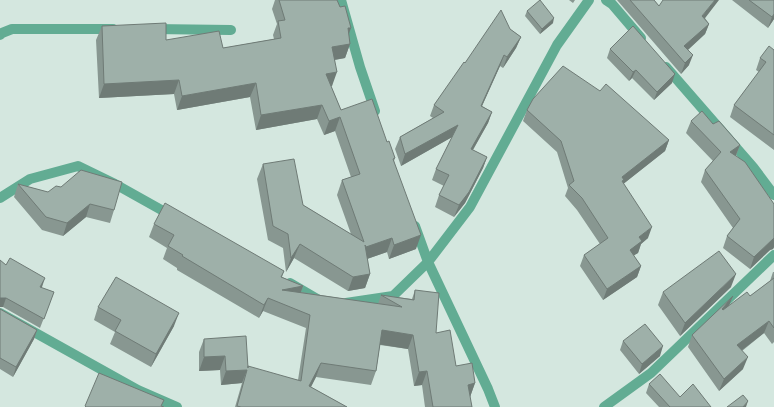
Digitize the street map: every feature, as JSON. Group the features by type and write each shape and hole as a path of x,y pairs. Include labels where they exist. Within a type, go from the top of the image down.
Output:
{"street":[{"path":"342,0 360,67 379,122"},
{"path":"281,277 332,305 393,296 428,262 470,207 557,45 589,0"},
{"path":"606,0 612,4 647,45"},
{"path":"0,35 2,32 12,29 120,29"},
{"path":"144,29 231,30"},
{"path":"657,57 753,167 774,195"},
{"path":"0,198 30,178 78,166 115,184 184,223"},
{"path":"412,217 428,262 495,407"},
{"path":"604,407 651,373 774,255"},
{"path":"0,314 138,390 176,407"}],"building":[{"path":"279,0 337,0 340,7 345,6 351,28 348,28 350,44 332,47 337,72 326,74 341,110 372,99 387,142 389,141 395,158 393,159 421,235 394,245 392,238 366,247 365,245 370,274 353,277 300,244 291,258 288,234 273,226 263,164 294,159 303,205 364,242 342,180 360,174 340,117 329,121 322,105 261,115 256,83 182,96 179,80 104,84 102,26 166,23 166,40 219,31 223,48 281,38 278,21 285,20"},
{"path":"540,0 554,18 542,29 527,11"},
{"path":"630,0 654,0 659,6 663,0 715,0 702,16 709,24 684,46 693,55 685,63"},
{"path":"749,0 774,0 774,14 772,17"},
{"path":"501,10 510,29 521,37 507,57 504,55 481,106 492,112 471,149 487,157 469,192 459,205 439,195 449,175 436,169 458,125 405,154 400,137 444,112 434,105"},
{"path":"633,26 675,74 657,92 636,70 633,72 610,49"},
{"path":"769,46 774,50 774,135 734,105 766,62 760,58"},
{"path":"563,66 600,91 606,84 669,140 622,177 624,180 622,181 652,227 639,237 642,241 630,250 641,266 607,289 584,255 608,238 582,198 569,185 574,181 561,141 527,110 533,99"},
{"path":"702,111 713,124 719,121 740,145 730,152 745,162 774,204 774,238 754,257 727,236 740,219 705,170 721,152 691,121"},
{"path":"81,170 122,182 114,210 90,204 67,223 46,217 18,184 48,192 56,186 61,187"},
{"path":"165,203 284,271 281,277 303,286 282,290 402,307 381,295 414,300 415,290 439,293 436,333 450,330 456,366 472,363 475,383 468,385 472,407 433,407 427,371 419,372 413,335 382,330 376,371 321,363 309,386 347,407 237,406 247,370 226,371 225,356 204,357 204,339 246,336 248,368 248,366 301,381 310,315 268,298 264,305 168,246 174,235 154,224"},
{"path":"719,251 736,274 685,323 663,292"},
{"path":"10,258 45,278 40,287 54,292 44,319 6,298 0,298 0,260 6,265"},
{"path":"116,277 179,313 156,354 115,331 121,320 98,307"},
{"path":"774,278 774,328 769,321 737,345 748,357 724,379 692,335 733,296 722,309 723,310 747,292 750,296"},
{"path":"0,309 37,330 16,367 0,358"},
{"path":"645,324 663,346 642,364 623,341"},
{"path":"99,373 164,400 161,406 164,407 86,407 85,406"},
{"path":"660,374 680,397 693,384 711,407 670,407 649,384"},
{"path":"743,395 748,401 743,407 727,407"}]}
